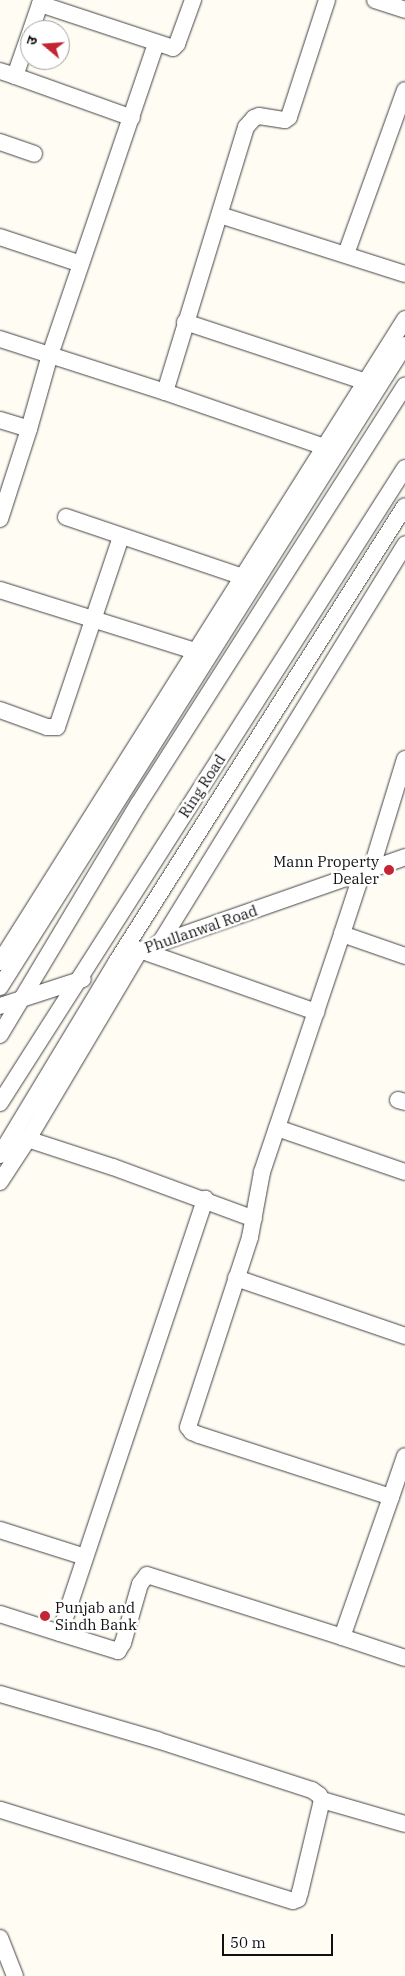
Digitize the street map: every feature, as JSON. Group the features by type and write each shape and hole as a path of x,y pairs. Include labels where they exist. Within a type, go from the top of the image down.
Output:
{"street":[{"path":"32,20 34,2 156,44 173,48 177,44 193,0"},
{"path":"165,392 185,322 249,122 259,116 284,120 289,116 327,0"},
{"path":"375,0 405,10"},
{"path":"0,519 30,429 50,355 156,44"},
{"path":"20,51 7,74 132,118"},
{"path":"346,254 405,90"},
{"path":"0,142 34,154"},
{"path":"220,215 405,274"},
{"path":"0,237 81,264"},
{"path":"0,987 207,662 331,449 372,384 405,319"},
{"path":"185,322 372,384"},
{"path":"0,339 165,392 331,449"},
{"path":"372,384 405,345"},
{"path":"0,1035 144,795 405,385"},
{"path":"0,420 30,429"},
{"path":"0,962 195,651 243,577 331,449"},
{"name":"Ring Road","path":"0,1103 80,981 405,468"},
{"path":"0,1182 21,1137 117,961 405,506"},
{"path":"66,517 243,577"},
{"path":"0,710 47,727 57,727 121,537"},
{"path":"160,943 398,570 405,544"},
{"path":"370,561 398,570"},
{"path":"0,590 195,651"},
{"path":"391,1497 200,1436 192,1432 188,1427 254,1219 262,1172 342,934 405,759"},
{"name":"Phullanwal Road","path":"0,1006 80,981 140,950 405,857"},
{"path":"342,934 405,956"},
{"path":"0,1155 21,1137 140,950 316,1012"},
{"path":"277,1128 405,1172"},
{"path":"21,1137 205,1199 254,1219"},
{"path":"60,1633 205,1199"},
{"path":"236,1278 405,1336"},
{"path":"342,1638 405,1456"},
{"path":"0,1530 85,1557"},
{"path":"0,1614 118,1651 123,1643 140,1584 147,1575 405,1658"},
{"path":"0,1694 157,1740 312,1790 320,1794 322,1800 298,1899 293,1901 0,1810"},
{"path":"322,1800 405,1824"},
{"path":"0,1938 15,1976"}],"place":[{"name":"Mann Property Dealer","path":"389,870"},
{"name":"Punjab and Sindh Bank","path":"45,1616"}]}
